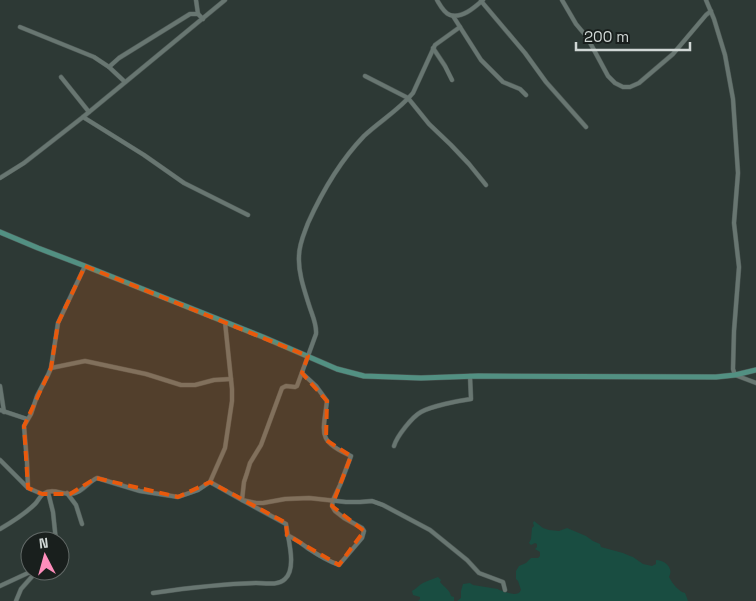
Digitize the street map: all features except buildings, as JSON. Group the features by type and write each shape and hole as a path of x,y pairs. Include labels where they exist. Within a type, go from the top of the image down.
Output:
{"main road":[{"path":"0,232 337,369 364,376 421,378 470,376 716,377 756,370"}],"street":[{"path":"196,0 198,14"},
{"path":"0,178 24,163 90,112 225,0"},
{"path":"437,0 446,12 454,16 466,13 482,1 551,87 586,126"},
{"path":"562,0 590,43 608,76 615,83 623,87 639,84 673,54 711,11"},
{"path":"706,0 725,55 733,99 738,158 734,223 739,267 733,369 735,375 756,383"},
{"path":"110,67 120,58 190,14 198,14 203,18"},
{"path":"454,16 481,60 503,82 520,89 526,95"},
{"path":"20,27 94,56 110,67 125,82"},
{"path":"242,500 246,473 261,446 282,388 297,386 315,340 317,329 300,274 299,253 303,237 324,189 349,154 366,135 413,93 433,48 460,27"},
{"path":"433,48 452,80"},
{"path":"365,76 408,98 429,124 469,164 486,185"},
{"path":"61,77 90,112"},
{"path":"83,117 144,155 184,183 248,214"},
{"path":"28,488 24,426 31,414 53,360 58,323 85,266"},
{"path":"0,529 19,518 36,504 42,494 58,491 70,494 78,492 93,479 97,478 140,491 178,498 198,490 210,482 225,448 232,401 225,322"},
{"path":"50,368 85,361 146,374 185,385 195,385 214,380 231,380"},
{"path":"287,535 325,559 339,565 362,538 364,531 335,511 332,506 351,456 339,451 326,440 324,430 327,401 302,372"},
{"path":"394,446 396,440 420,413 470,399 470,376"},
{"path":"0,386 2,411 27,419"},
{"path":"0,460 28,488 42,494"},
{"path":"153,592 253,583 277,583 288,575 292,561 286,524 210,482"},
{"path":"48,492 55,531"},
{"path":"67,493 76,505 82,524"},
{"path":"242,500 256,503 308,498 360,502 372,501 430,530 467,560 479,573 503,582 505,590"},
{"path":"0,586 20,576"},
{"path":"16,601 21,589 29,581"}],"highlighted area":[{"path":"85,266 308,356 302,373 327,401 326,440 351,456 332,506 364,531 339,565 287,535 286,523 210,482 178,497 96,478 70,494 42,494 28,488 24,426 51,368 58,323"}],"green space":[{"path":"534,521 549,530 559,531 567,528 586,536 600,544 601,547 633,557 643,564 652,566 656,564 656,560 663,561 668,565 669,577 672,582 685,593 688,601 457,601 461,598 463,584 470,583 511,594 519,593 521,590 516,579 516,571 519,566 531,558 538,558 540,556 540,552 535,549 537,544 531,545 529,543"},
{"path":"438,577 451,596 454,597 454,601 418,601 420,597 413,595 412,591 423,583"}]}
